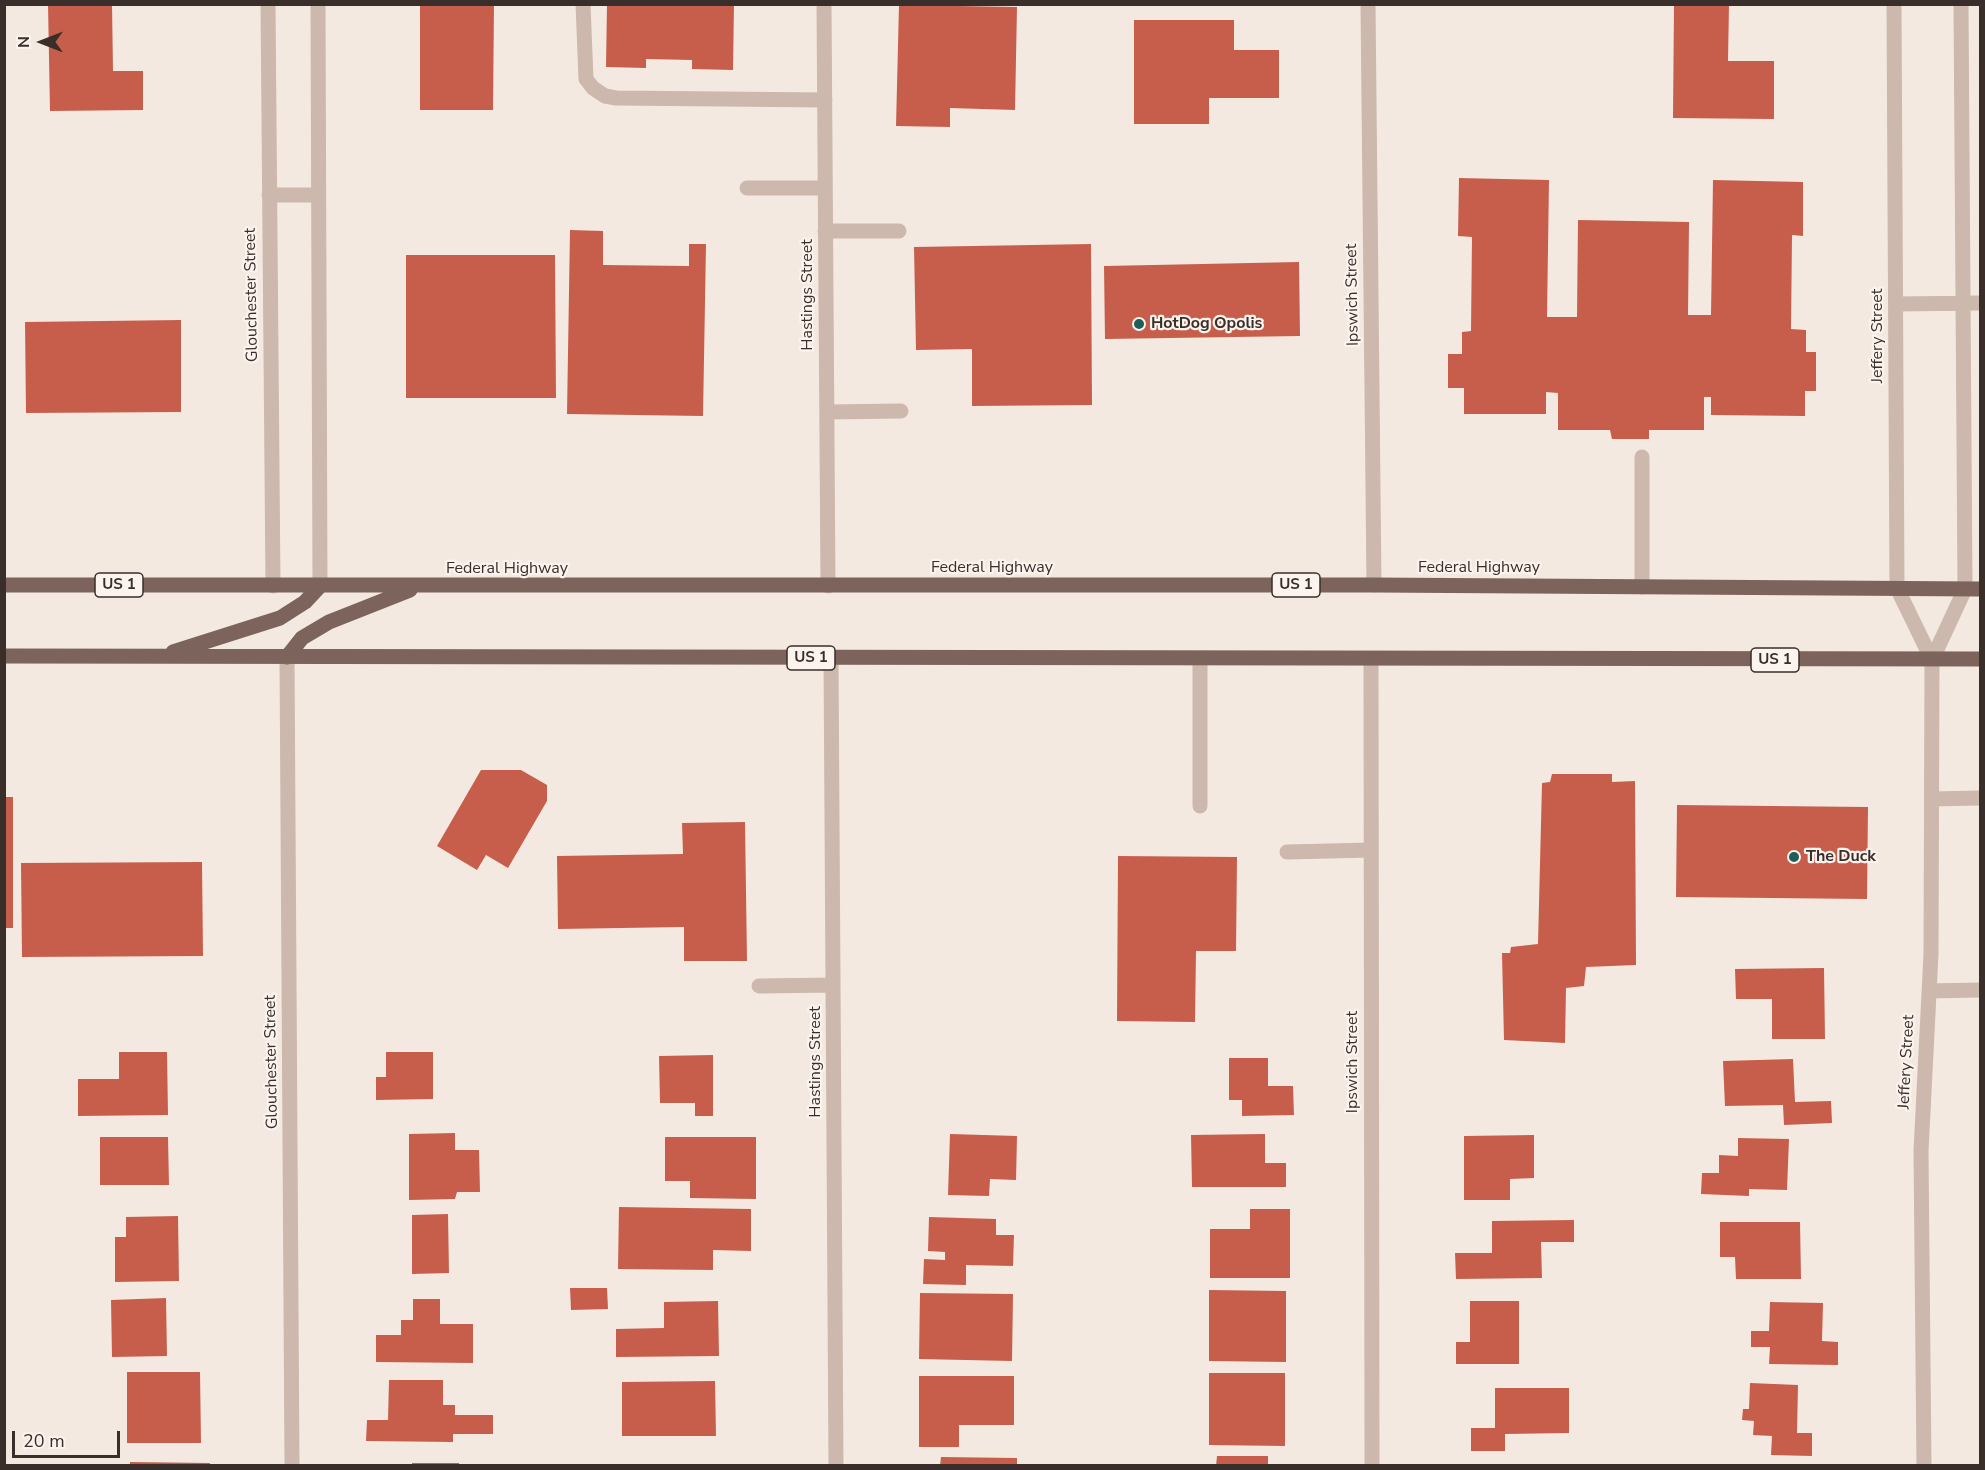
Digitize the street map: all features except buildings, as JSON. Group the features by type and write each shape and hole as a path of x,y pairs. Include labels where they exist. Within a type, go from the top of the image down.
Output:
{"main road":[{"name":"Federal Highway","path":"4,585 418,587 1374,585 1980,589"},
{"path":"159,657 280,618 305,602 320,586"},
{"path":"287,657 302,638 329,622 418,587"},
{"name":"US 1","path":"4,656 1980,659"}],"street":[{"name":"Glouchester Street","path":"268,4 273,586"},
{"path":"318,4 320,586"},
{"path":"583,4 586,79 593,88 605,96 616,98 825,99"},
{"name":"Hastings Street","path":"824,4 828,586"},
{"name":"Ipswich Street","path":"1368,4 1374,585"},
{"name":"Jeffery Street","path":"1894,4 1897,588 1932,660"},
{"name":"Jeffery Street","path":"1924,1466 1921,1151 1929,991 1932,660 1965,589 1961,4"},
{"path":"747,188 825,188"},
{"path":"270,195 318,195"},
{"path":"825,231 899,231"},
{"path":"1897,304 1980,303"},
{"path":"827,412 901,411"},
{"path":"1642,457 1642,587"},
{"name":"Glouchester Street","path":"287,657 292,1466"},
{"name":"Hastings Street","path":"831,658 836,1466"},
{"path":"1200,659 1200,806"},
{"name":"Ipswich Street","path":"1371,659 1372,1466"},
{"path":"1932,799 1980,798"},
{"path":"1287,852 1371,850"},
{"path":"759,986 833,985"},
{"path":"1929,991 1980,990"}],"place":[{"name":"HotDog Opolis","path":"1139,324"},
{"name":"The Duck","path":"1794,857"}]}
